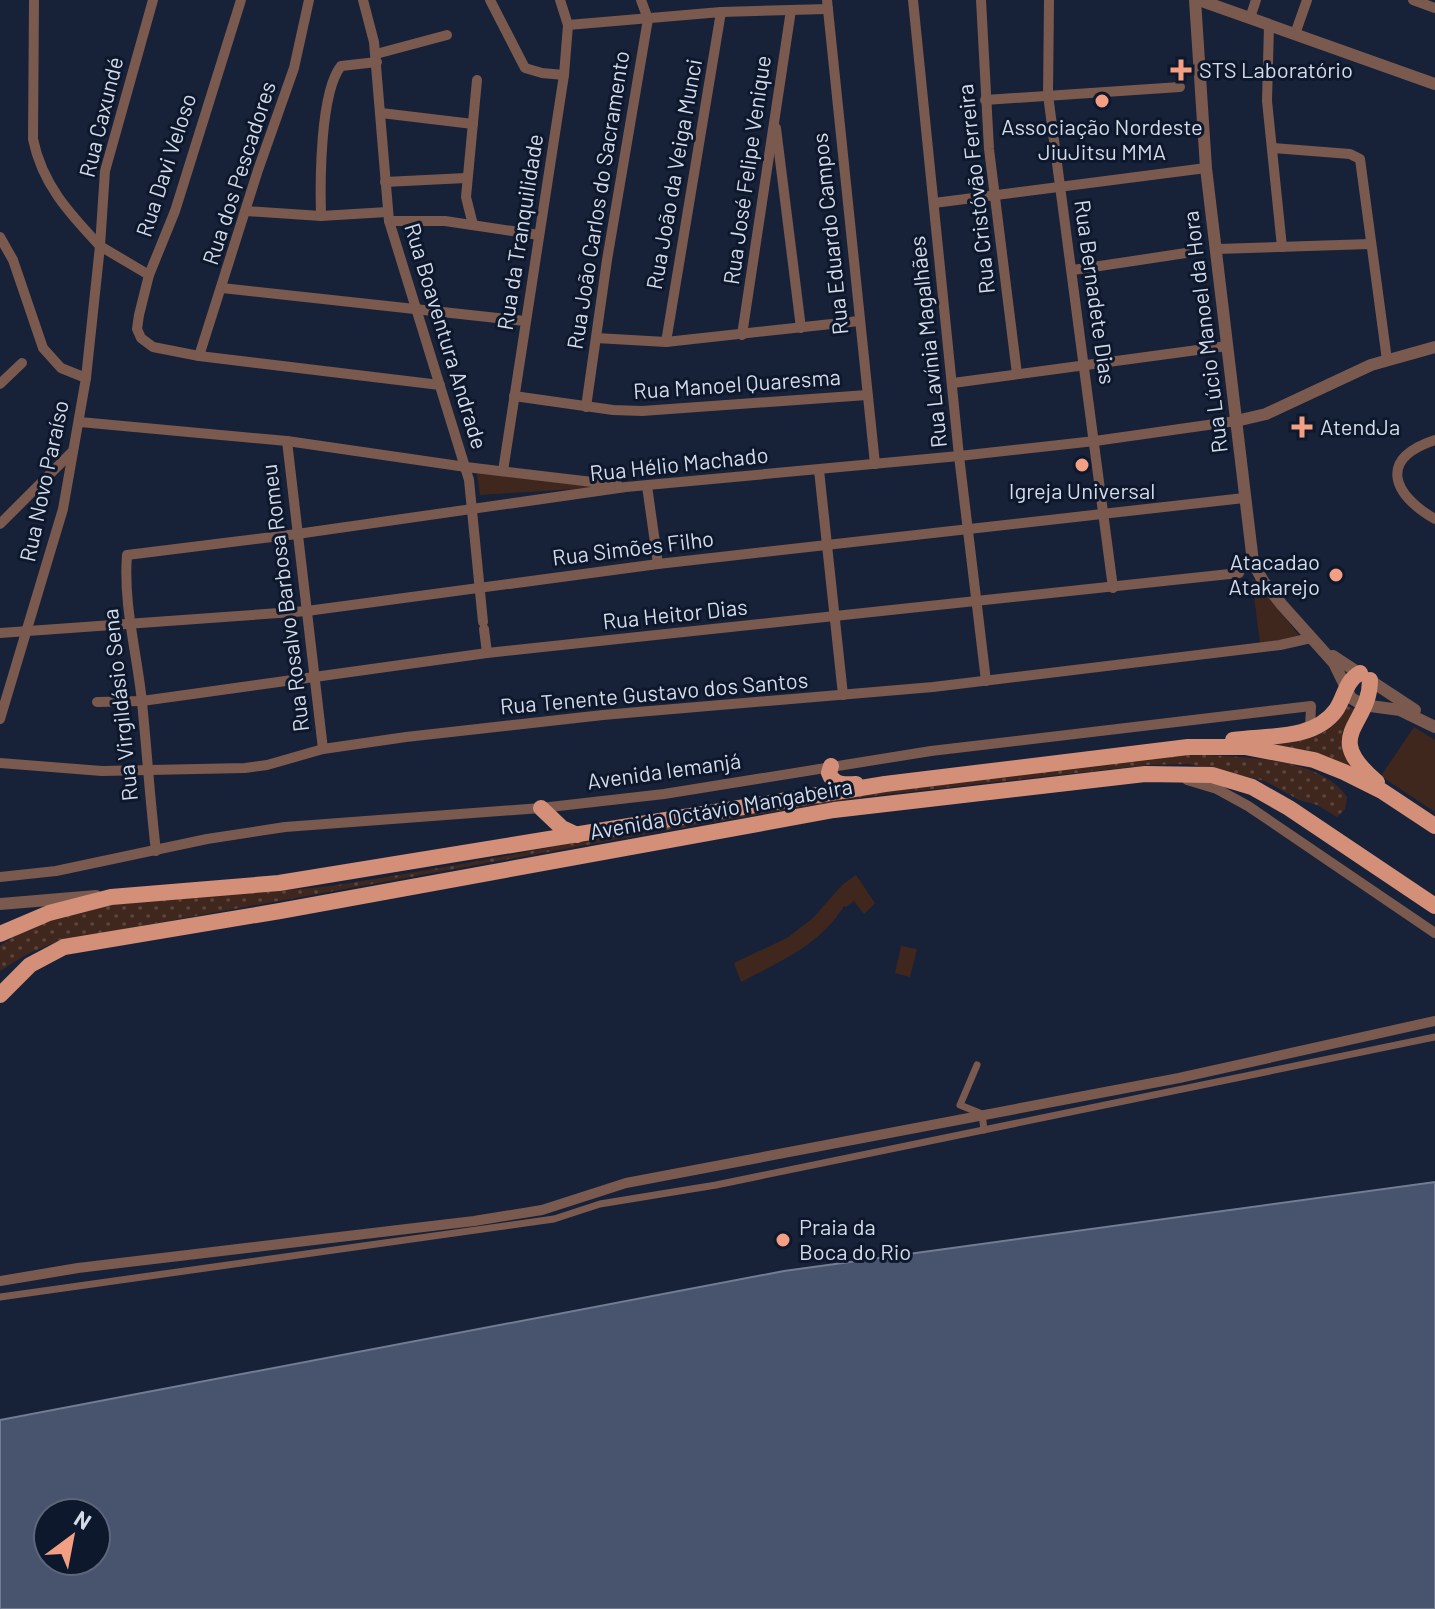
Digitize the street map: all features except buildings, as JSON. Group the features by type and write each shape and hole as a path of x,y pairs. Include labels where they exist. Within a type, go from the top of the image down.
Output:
{"main road":[{"path":"1188,747 1310,729 1334,712 1352,678 1365,677 1369,692 1351,733 1352,752 1362,768 1410,809"},
{"name":"Avenida Octávio Mangabeira","path":"0,934 29,919 111,897 279,883 885,784 1188,747 1245,747 1314,760 1361,780 1435,826"},
{"path":"831,766 831,778 843,785 885,784"},
{"name":"Avenida Octávio Mangabeira","path":"0,995 45,955 76,944 280,911 834,810 1145,774 1204,774 1252,787 1289,808 1435,906"},
{"path":"541,808 562,828 577,835"}],"street":[{"path":"34,0 33,139 37,161 60,202 100,246 149,275"},
{"name":"Rua Caxundé","path":"100,246 105,171 153,0"},
{"name":"Rua Davi Veloso","path":"199,356 163,350 145,343 137,329 149,275 175,211 241,0"},
{"name":"Rua dos Pescadores","path":"199,356 294,68 309,0"},
{"path":"490,0 525,68 564,75"},
{"name":"Rua da Tranquilidade","path":"503,471 564,75 568,25 560,0"},
{"name":"Rua João Carlos do Sacramento","path":"586,407 648,19 641,0"},
{"name":"Rua Lavínia Magalhães","path":"913,0 959,456 986,681"},
{"name":"Rua Cristóvão Ferreira","path":"981,0 985,100 994,195 1017,374"},
{"name":"Rua Bernadete Dias","path":"1049,0 1048,95 1113,588"},
{"path":"1197,0 1435,84"},
{"name":"Rua Lúcio Manoel da Hora","path":"1197,0 1206,168 1250,550 1257,571 1316,643"},
{"path":"1250,18 1256,0"},
{"path":"1295,34 1307,0"},
{"path":"1413,0 1435,8"},
{"name":"Rua Boaventura Andrade","path":"368,1 376,58 388,217 466,467 487,653"},
{"path":"568,25 721,12 791,10 828,4"},
{"name":"Rua Eduardo Campos","path":"828,4 875,464"},
{"name":"Rua José Felipe Venique","path":"742,335 791,10"},
{"name":"Rua João da Veiga Munci","path":"666,342 721,12"},
{"path":"1269,25 1267,101 1282,247"},
{"path":"321,216 322,156 333,78 341,66 447,35"},
{"path":"473,225 466,206 466,178 477,80"},
{"path":"985,100 1180,87"},
{"path":"381,113 473,124"},
{"path":"775,119 801,328"},
{"path":"1273,148 1358,157 1387,360"},
{"path":"934,203 1206,168"},
{"path":"385,182 466,178"},
{"path":"246,211 428,219 539,235"},
{"path":"0,237 13,260 43,348 61,368 86,378"},
{"path":"1217,249 1370,244"},
{"name":"Rua Novo Paraíso","path":"0,719 63,509 80,422 100,246"},
{"path":"1073,270 1186,253"},
{"path":"222,288 525,321"},
{"path":"596,338 666,342 859,321"},
{"path":"953,383 1227,346"},
{"path":"1236,421 1266,414 1387,360 1435,347"},
{"path":"199,356 440,385"},
{"path":"0,384 22,363"},
{"name":"Rua Manoel Quaresma","path":"514,396 586,407 664,411 867,395"},
{"name":"Rua Hélio Machado","path":"127,555 626,487 959,456 1236,421"},
{"path":"80,422 287,441 626,487"},
{"path":"1435,440 1407,454 1397,475 1398,487 1406,497 1435,519"},
{"name":"Rua Rosalvo Barbosa Romeu","path":"287,441 323,749"},
{"path":"1,521 74,449"},
{"path":"819,470 843,695"},
{"path":"647,486 658,564"},
{"name":"Rua Simões Filho","path":"0,633 307,611 658,564 1244,498"},
{"name":"Rua Virgildásio Sena","path":"127,555 130,625 142,701 146,771 156,851"},
{"name":"Rua Heitor Dias","path":"97,702 142,701 487,653 1257,571"},
{"path":"1316,643 1414,709 1431,724"},
{"path":"1316,643 1339,670 1345,691 1355,701 1400,710 1431,724"},
{"name":"Rua Tenente Gustavo dos Santos","path":"0,763 66,770 245,768 323,749 603,715 986,681 1316,643"},
{"name":"Avenida Iemanjá","path":"0,877 56,871 285,827 541,808 697,789 1013,740 1311,706 1310,729"},
{"path":"1145,774 1182,778 1232,796 1435,933"},
{"path":"3,903 91,895 111,897"},
{"path":"0,1281 78,1268 474,1221 542,1210 626,1183 1179,1078 1435,1021"},
{"path":"0,1297 554,1219 600,1204 716,1185 1435,1037"},
{"path":"977,1065 960,1105 982,1114"},
{"path":"982,1114 984,1130"}],"shaded area":[{"path":"477,473 590,484 591,488 480,495"},
{"path":"1252,580 1255,580 1301,638 1260,643"},
{"path":"1347,706 1358,711 1353,769 1271,744 1305,739 1325,731 1334,725"},
{"path":"1414,727 1435,740 1435,812 1381,776"},
{"path":"1192,754 1254,758 1298,766 1334,783 1347,797 1345,809 1337,817 1265,781 1189,764 1148,765 863,797 59,941 27,954 0,971 0,946 34,927 74,913 118,904 344,884 859,793"},
{"path":"856,875 875,903 864,914 854,901 844,906 811,942 741,982 734,963 787,938 813,918 842,885"},
{"path":"901,946 917,949 910,977 895,973"}],"water":[{"path":"1435,1182 1435,1609 0,1609 0,1420 784,1271"}],"place":[{"name":"STS Laboratório","path":"1181,70"},
{"name":"Associação Nordeste JiuJitsu MMA","path":"1102,101"},
{"name":"AtendJa","path":"1302,427"},
{"name":"Igreja Universal","path":"1082,465"},
{"name":"Atacadao Atakarejo","path":"1336,575"},
{"name":"Praia da Boca do Rio","path":"783,1240"}]}
